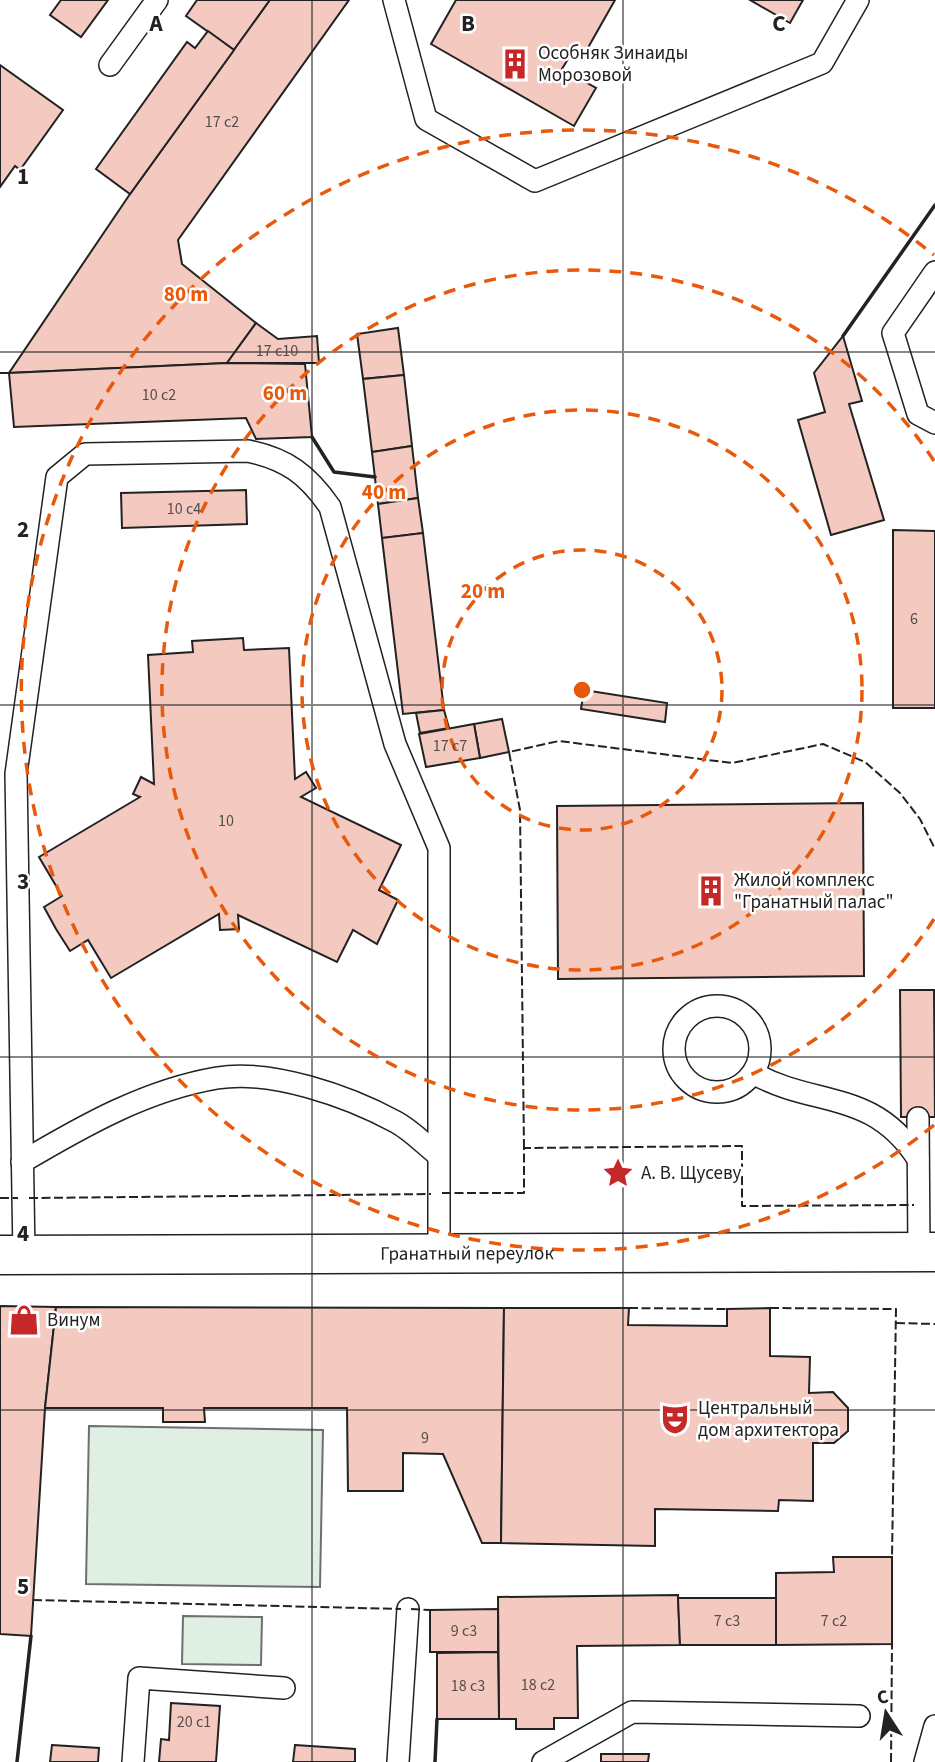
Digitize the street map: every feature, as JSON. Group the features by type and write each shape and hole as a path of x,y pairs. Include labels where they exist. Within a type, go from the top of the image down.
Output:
{"street":[{"name":"Гранатный переулок","path":"12,1255 927,1252"}],"lane":[{"path":"110,65 157,0"},
{"path":"394,0 426,119 535,180 822,63 858,0"},
{"path":"935,272 894,333 918,414 935,423"},
{"path":"12,1255 22,1162 16,774 57,477 85,454 248,451 273,456 295,467 316,486 330,507 395,744 439,848 439,1254"},
{"path":"716,1004 733,1008 748,1018 757,1032 761,1048 753,1073 734,1089 717,1093 700,1089 686,1080 677,1066 673,1049 676,1032 685,1017 700,1008 716,1004"},
{"path":"753,1073 797,1091 846,1101 881,1120 907,1142 918,1159"},
{"path":"22,1162 81,1127 149,1096 219,1078 277,1080 338,1097 398,1122 438,1154"},
{"path":"918,1118 918,1159 927,1252"},
{"path":"398,1762 408,1609"},
{"path":"133,1762 139,1678 284,1688"},
{"path":"542,1762 632,1712 859,1716"},
{"path":"925,1762 935,1726"}],"green space":[{"path":"89,1426 323,1430 320,1587 86,1584"},
{"path":"183,1616 262,1617 261,1665 182,1664"}],"building":[{"path":"61,0 108,0 81,37 50,15"},
{"path":"197,0 270,0 234,50 186,16"},
{"path":"270,0 349,0 178,240 182,264 256,323 227,363 9,373 130,194"},
{"name":"Особняк Зинаиды Морозовой","path":"456,0 615,0 581,60 571,54 562,69 596,88 574,126 431,44"},
{"path":"750,0 803,0 790,23"},
{"path":"208,31 234,50 130,194 96,169 187,42 195,48"},
{"path":"0,65 63,110 20,170 15,166 0,187"},
{"path":"256,323 278,339 317,336 319,363 227,363"},
{"path":"398,328 404,375 363,379 357,334"},
{"path":"843,336 862,401 849,404 884,520 831,535 798,420 825,412 814,373"},
{"path":"227,363 305,364 312,437 256,439 246,418 14,427 9,373"},
{"path":"404,375 412,446 372,452 363,379"},
{"path":"412,446 418,498 378,504 372,452"},
{"path":"246,490 247,524 122,528 121,493"},
{"path":"418,498 423,533 382,538 378,504"},
{"path":"893,530 935,531 935,708 893,708"},
{"path":"423,533 444,710 403,714 382,538"},
{"path":"243,638 244,650 289,648 295,779 306,772 316,788 301,797 401,845 379,890 398,900 377,944 353,930 337,962 238,915 239,929 220,930 219,914 111,978 88,940 70,951 56,929 44,907 62,896 39,857 140,797 133,794 141,777 154,784 148,655 193,652 192,641"},
{"path":"584,690 667,703 665,722 581,709"},
{"path":"444,710 449,728 420,733 416,713"},
{"path":"502,719 509,752 480,758 474,724"},
{"path":"474,724 480,758 426,767 419,734"},
{"name":"Жилой комплекс \"Гранатный палас\"","path":"863,803 864,976 558,979 557,806"},
{"path":"900,990 934,990 935,1117 901,1117"},
{"path":"0,1306 56,1307 45,1408 31,1636 0,1634"},
{"path":"56,1307 504,1308 501,1543 482,1543 443,1454 403,1453 403,1491 348,1491 347,1408 204,1408 205,1422 163,1422 163,1408 45,1408"},
{"name":"Центральный дом архитектора","path":"504,1308 629,1308 628,1325 727,1326 727,1309 770,1308 770,1356 810,1357 809,1393 833,1392 848,1408 848,1431 834,1443 813,1443 813,1501 779,1500 778,1511 655,1509 655,1546 501,1543"},
{"path":"833,1557 892,1557 892,1644 776,1645 776,1573 834,1572"},
{"path":"678,1595 680,1645 577,1646 578,1718 554,1718 554,1729 516,1729 516,1719 499,1719 498,1597"},
{"path":"678,1598 776,1598 776,1645 680,1645"},
{"path":"498,1609 498,1652 430,1652 430,1610"},
{"path":"498,1652 499,1719 437,1719 437,1653"},
{"path":"171,1703 220,1706 216,1762 159,1762 161,1739 169,1740"},
{"path":"52,1745 99,1748 98,1762 50,1762"},
{"path":"295,1745 355,1749 355,1762 293,1762"},
{"path":"601,1754 649,1754 648,1762 601,1762"}],"fence":[{"path":"0,373 9,373"},
{"path":"524,1148 520,810 509,752 559,741 732,763 823,744 865,762 900,793 920,819 935,849"},
{"path":"442,1193 524,1193 524,1148 742,1146 742,1206 914,1205"},
{"path":"29,1198 431,1194"},
{"path":"0,1198 18,1198"},
{"path":"629,1308 727,1309"},
{"path":"770,1308 896,1309 892,1557"},
{"path":"896,1323 935,1324"},
{"path":"33,1600 401,1609"},
{"path":"411,1609 430,1610"},
{"path":"891,1762 892,1644"}],"wall":[{"path":"843,336 935,205"},
{"path":"312,437 334,472 375,477"},
{"path":"17,1762 31,1636"},
{"path":"435,1762 437,1719"}],"place":[{"name":"Особняк Зинаиды Морозовой","path":"515,64"},
{"name":"Жилой комплекс \"Гранатный палас\"","path":"711,891"},
{"name":"А. В. Щусеву","path":"618,1173"},
{"name":"Винум","path":"24,1320"},
{"name":"Центральный дом архитектора","path":"675,1419"}]}
